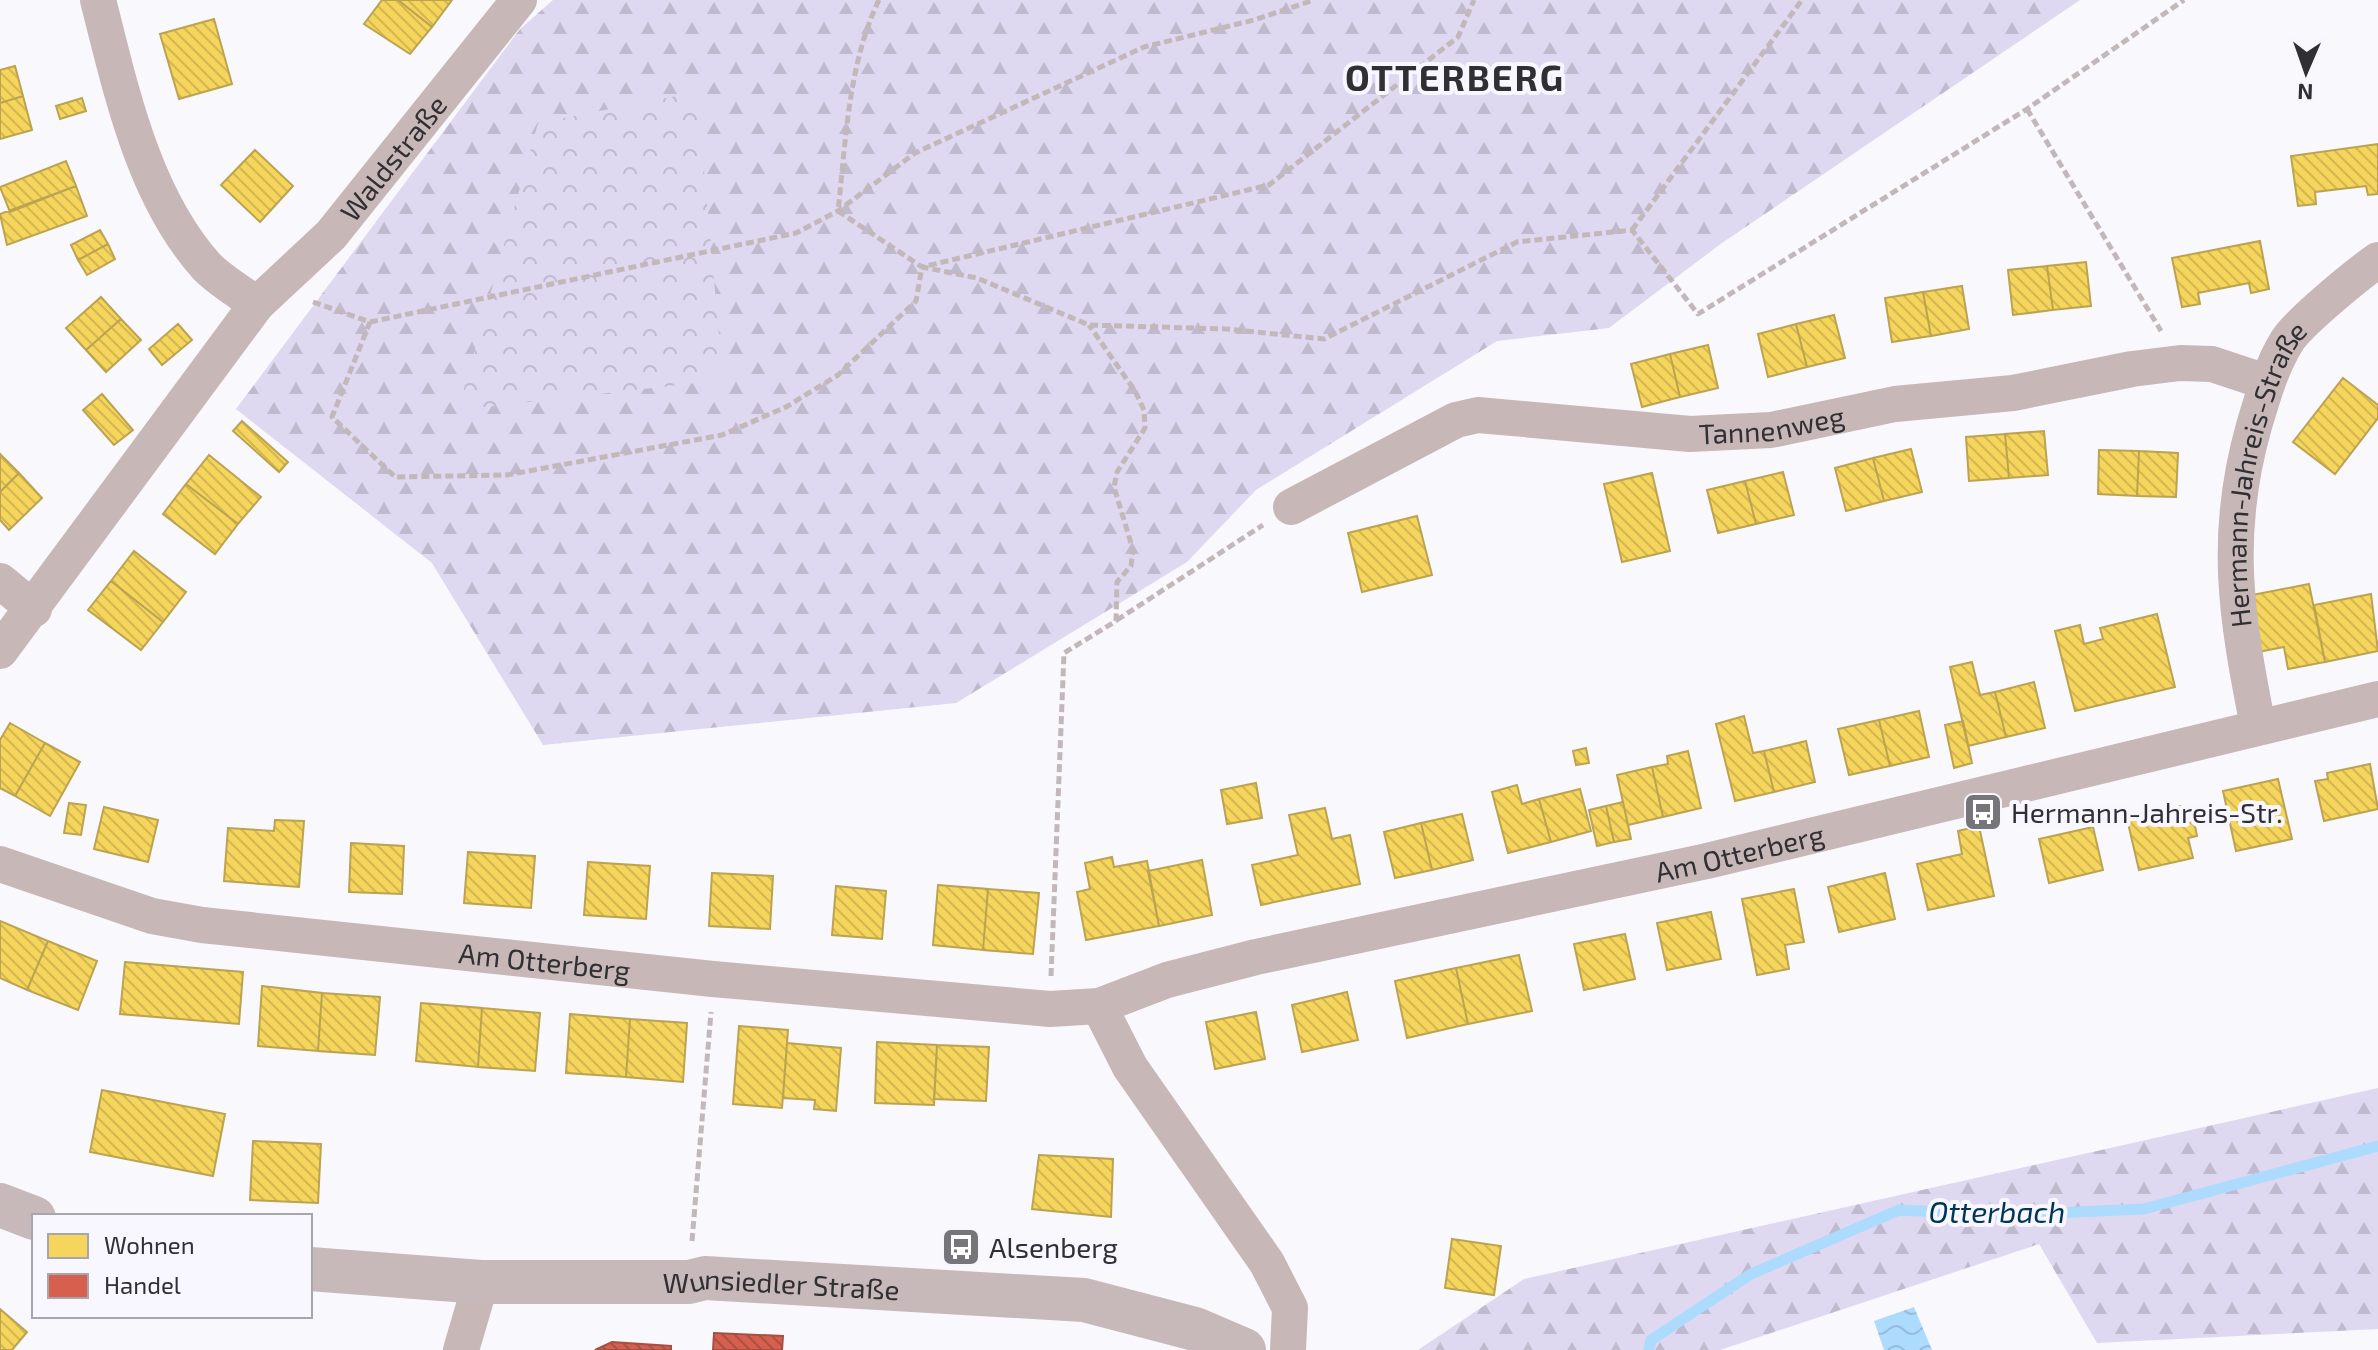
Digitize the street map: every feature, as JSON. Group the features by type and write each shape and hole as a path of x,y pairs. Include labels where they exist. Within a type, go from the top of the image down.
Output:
{"main road":[{"path":"0,1205 32,1217"},
{"name":"Wunsiedler Straße","path":"312,1269 481,1282 689,1282 705,1278 1084,1300 1195,1329 1244,1350"}],"street":[{"path":"98,0 146,166 171,217 208,268 266,296"},
{"name":"Waldstraße","path":"0,651 266,296 331,235 519,0"},
{"name":"Hermann-Jahreis-Straße","path":"2258,726 2240,638 2233,545 2244,460 2266,382 2289,338 2378,260"},
{"name":"Tannenweg","path":"1291,507 1456,420 1508,415 1690,434 1771,430 1895,404 2013,393 2132,369 2180,363 2212,364 2266,382"},
{"path":"0,581 34,609"},
{"name":"Am Otterberg","path":"0,864 152,916 202,925 713,979 1050,1009 1099,1006 1167,980 1256,957 1707,861 2378,699"},
{"path":"1099,1006 1130,1067 1267,1263 1290,1308 1288,1350"},
{"path":"461,1350 481,1282"}],"path":[{"path":"838,211 850,104 866,27 879,0"},
{"path":"266,296 370,322 796,233 838,211 915,153 1144,47 1254,20 1314,0"},
{"path":"922,267 1269,185 1458,37 1474,0"},
{"path":"838,211 922,267 977,278 1089,325 1227,329 1324,339 1517,242 1632,230 1802,0"},
{"path":"1632,230 1698,314 2027,109 2184,0"},
{"path":"2027,109 2180,363"},
{"path":"370,322 332,417 395,477 507,475 722,435 786,407 838,375 883,335 916,301 922,267"},
{"path":"1089,325 1135,391 1144,410 1145,428 1117,472 1114,487 1133,550 1131,566 1117,582 1116,621"},
{"path":"1050,1009 1064,653 1291,507"},
{"path":"689,1282 713,979"}],"green space":[{"path":"553,0 2080,0 1722,243 1609,328 1497,341 1256,490 1187,562 956,703 543,745 432,563 236,409 520,29"},
{"path":"697,92 723,380 458,410 538,123"},
{"path":"2378,1088 2378,1329 2097,1343 2039,1244 1720,1350 1418,1350 1524,1279"}],"water":[{"path":"1914,1307 1932,1350 1884,1350 1874,1321"}],"building: Wohnen":[{"path":"382,0 398,0 432,27 410,54 364,24"},
{"path":"398,0 452,0 432,27"},
{"path":"214,19 232,84 179,99 160,34"},
{"path":"15,66 23,96 0,103 0,70"},
{"path":"23,96 32,130 0,139 0,103"},
{"path":"82,98 86,111 60,119 56,106"},
{"path":"2378,144 2378,194 2368,195 2366,186 2315,192 2316,204 2298,206 2291,156"},
{"path":"255,150 293,186 260,222 221,185"},
{"path":"66,161 76,186 10,212 0,187"},
{"path":"76,186 87,216 7,245 0,214"},
{"path":"100,230 108,244 78,260 71,245"},
{"path":"2260,241 2269,289 2251,293 2249,283 2198,293 2200,304 2182,307 2172,258"},
{"path":"108,244 115,259 87,275 78,260"},
{"path":"2086,262 2091,306 2053,310 2047,266"},
{"path":"2047,266 2053,310 2013,315 2008,270"},
{"path":"1962,286 1969,329 1931,336 1923,292"},
{"path":"1923,292 1931,336 1892,342 1885,298"},
{"path":"101,297 121,319 86,350 66,328"},
{"path":"1834,315 1845,358 1807,367 1796,324"},
{"path":"121,319 141,340 106,372 86,350"},
{"path":"178,324 192,340 162,365 149,349"},
{"path":"1796,324 1807,367 1768,377 1758,334"},
{"path":"1708,345 1718,388 1680,397 1670,354"},
{"path":"1670,354 1680,397 1642,407 1631,364"},
{"path":"2343,378 2378,405 2378,418 2335,474 2293,442"},
{"path":"102,394 133,430 114,445 83,410"},
{"path":"242,421 288,462 279,472 233,431"},
{"path":"2044,431 2048,475 2009,478 2005,434"},
{"path":"2005,434 2009,478 1969,481 1966,437"},
{"path":"1911,449 1922,492 1884,501 1873,458"},
{"path":"2099,450 2139,451 2137,496 2098,494"},
{"path":"2139,451 2178,453 2176,497 2137,496"},
{"path":"0,454 19,473 0,492"},
{"path":"209,455 261,497 238,524 186,484"},
{"path":"1873,458 1884,501 1846,511 1835,468"},
{"path":"1783,472 1794,515 1756,524 1745,481"},
{"path":"19,473 42,498 9,530 0,520 0,492"},
{"path":"1652,473 1670,551 1622,562 1604,484"},
{"path":"1745,481 1756,524 1718,533 1707,490"},
{"path":"186,484 238,524 215,554 163,514"},
{"path":"1417,516 1432,575 1362,592 1348,533"},
{"path":"134,551 186,592 163,622 111,581"},
{"path":"111,581 163,622 141,650 88,610"},
{"path":"2309,584 2325,662 2288,669 2284,647 2258,652 2247,596"},
{"path":"2371,594 2378,651 2325,662 2314,605"},
{"path":"2157,614 2175,687 2075,711 2055,631 2080,625 2084,644 2103,639 2100,628"},
{"path":"1972,662 1980,695 1995,692 2006,737 1968,746 1950,667"},
{"path":"2034,682 2045,728 2006,737 1995,692"},
{"path":"1919,711 1929,757 1890,766 1879,720"},
{"path":"1744,716 1753,753 1764,751 1774,792 1735,801 1716,724"},
{"path":"1879,720 1890,766 1849,775 1838,729"},
{"path":"1963,721 1972,763 1954,768 1945,725"},
{"path":"10,723 45,743 15,796 0,788 0,740"},
{"path":"1806,741 1815,782 1774,792 1764,751"},
{"path":"45,743 80,762 50,816 15,796"},
{"path":"1586,748 1589,763 1576,765 1573,751"},
{"path":"1688,751 1701,808 1663,817 1652,767 1668,764 1667,756"},
{"path":"2370,764 2378,809 2324,821 2315,781 2328,779 2327,773"},
{"path":"1652,767 1663,817 1628,825 1617,775"},
{"path":"2278,779 2292,839 2236,851 2223,791"},
{"path":"1256,783 1262,818 1227,824 1221,790"},
{"path":"1517,785 1522,804 1539,799 1551,842 1508,853 1492,792"},
{"path":"1580,789 1591,831 1551,842 1539,799"},
{"path":"1623,802 1631,839 1614,842 1606,806"},
{"path":"69,803 86,805 81,835 64,833"},
{"path":"1606,806 1614,842 1597,846 1589,810"},
{"path":"2181,806 2186,824 2194,821 2197,836 2188,838 2193,858 2139,870 2127,819"},
{"path":"104,807 158,820 148,862 94,849"},
{"path":"1325,808 1332,839 1350,835 1360,884 1261,905 1252,865 1298,855 1289,815"},
{"path":"1462,814 1473,860 1432,870 1421,823"},
{"path":"275,820 304,821 299,887 224,881 228,828 274,831"},
{"path":"1421,823 1432,870 1395,878 1384,832"},
{"path":"1979,826 1994,896 1928,910 1917,864 1962,854 1958,831"},
{"path":"2093,827 2103,870 2049,883 2039,839"},
{"path":"351,843 404,846 402,894 349,892"},
{"path":"468,852 535,856 531,908 464,903"},
{"path":"1112,857 1114,867 1147,861 1159,926 1086,940 1077,892 1090,889 1085,863"},
{"path":"1202,860 1212,915 1159,926 1148,871"},
{"path":"588,862 650,866 646,919 584,915"},
{"path":"712,873 773,876 770,929 709,926"},
{"path":"1885,873 1895,919 1839,932 1828,887"},
{"path":"938,885 988,889 983,950 933,945"},
{"path":"836,886 886,891 882,939 832,935"},
{"path":"988,889 1039,893 1033,954 983,950"},
{"path":"1794,889 1804,942 1785,945 1789,969 1757,975 1742,899"},
{"path":"1711,912 1721,959 1667,970 1657,923"},
{"path":"0,921 48,941 27,990 0,978"},
{"path":"1625,934 1635,979 1584,990 1574,944"},
{"path":"48,941 97,961 78,1010 27,990"},
{"path":"1519,955 1532,1011 1468,1024 1456,968"},
{"path":"125,962 243,972 239,1024 120,1014"},
{"path":"1456,968 1468,1024 1407,1038 1395,981"},
{"path":"262,986 322,993 318,1051 258,1046"},
{"path":"1347,992 1358,1040 1302,1052 1292,1005"},
{"path":"322,993 380,997 375,1055 318,1051"},
{"path":"421,1003 482,1008 478,1067 416,1061"},
{"path":"482,1008 540,1013 535,1071 478,1067"},
{"path":"1256,1012 1265,1059 1215,1069 1206,1022"},
{"path":"570,1014 630,1019 626,1077 566,1073"},
{"path":"630,1019 687,1023 683,1082 626,1077"},
{"path":"739,1026 788,1030 782,1108 733,1104"},
{"path":"877,1042 937,1045 934,1105 875,1103"},
{"path":"787,1043 841,1048 836,1111 814,1109 815,1100 783,1098"},
{"path":"937,1045 989,1047 986,1101 934,1099"},
{"path":"102,1090 225,1114 213,1176 90,1152"},
{"path":"253,1141 321,1144 318,1203 250,1200"},
{"path":"1039,1155 1113,1159 1111,1217 1032,1209"},
{"path":"1452,1239 1501,1246 1494,1295 1445,1288"},
{"path":"0,1309 27,1332 12,1350 0,1350"}],"building: Handel":[{"path":"714,1333 783,1336 782,1350 713,1350"},
{"path":"612,1342 671,1346 671,1350 595,1350"}],"waterway":[{"name":"Otterbach","path":"1649,1350 1651,1340 1751,1274 1899,1210 2007,1215 2144,1209 2378,1146"}],"place":[{"name":"Hermann-Jahreis-Str.","path":"1983,812"},
{"name":"Alsenberg","path":"961,1247"}],"district":[{"name":"OTTERBERG","path":"1455,76"}]}
